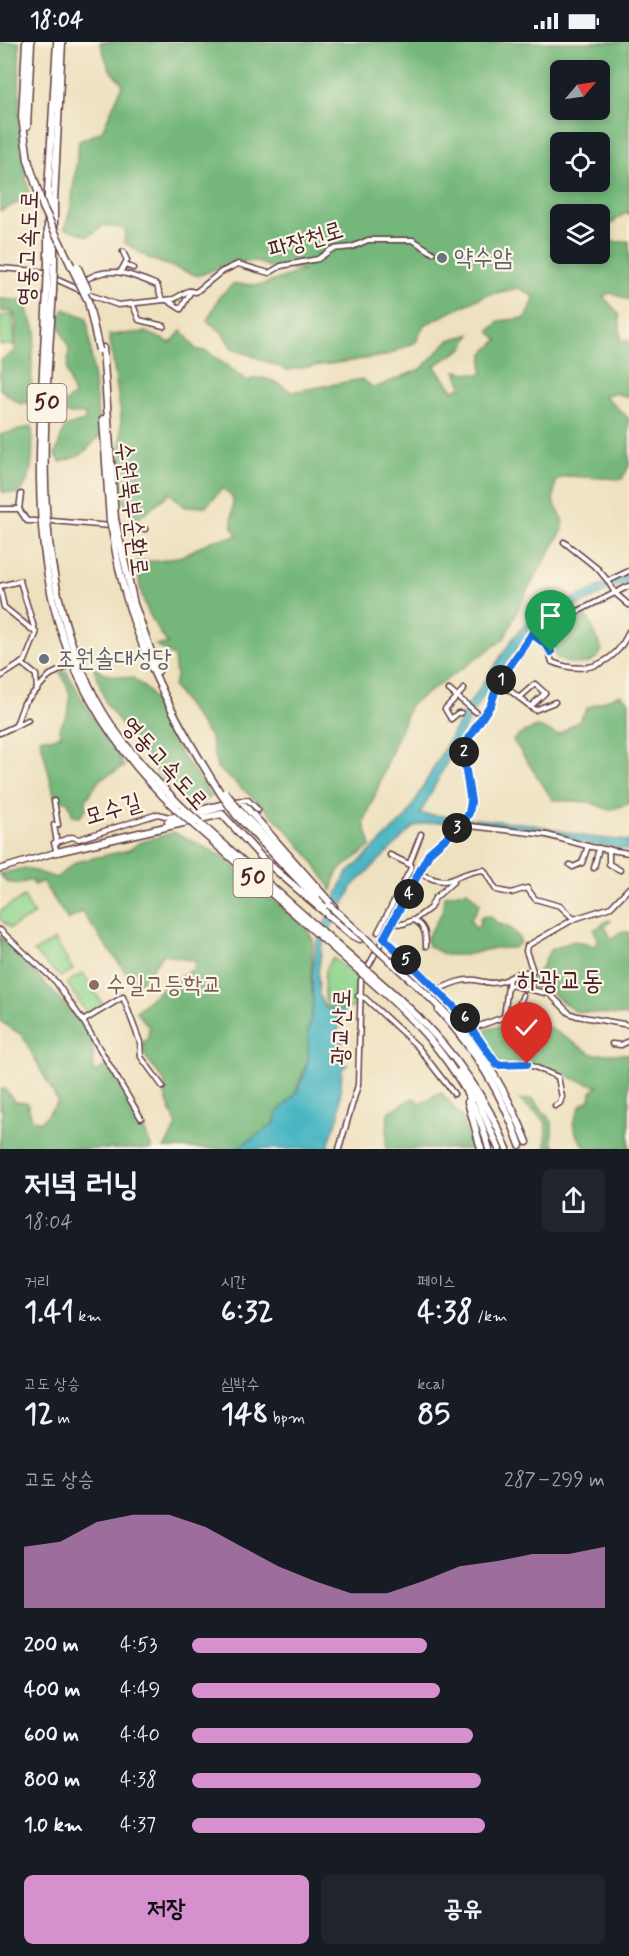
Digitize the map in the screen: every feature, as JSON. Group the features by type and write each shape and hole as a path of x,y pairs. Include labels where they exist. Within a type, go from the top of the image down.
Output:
{"highway":[{"name":"수원북부순환로","path":"26,42 22,117 30,159 45,206 83,276 101,349 112,520 126,598 148,658 184,734 238,813 327,907 360,939 435,1001 482,1053 494,1071 526,1142"},
{"name":"수원북부순환로","path":"30,159 27,117 31,42"},
{"name":"영동고속도로","path":"51,264 48,190 56,42"},
{"name":"영동고속도로","path":"62,42 51,264 44,510 53,581 63,623 95,699 112,726 155,780 180,809 432,1031 449,1052 478,1101 499,1149"},
{"path":"57,852 235,803 246,806 327,907"},
{"path":"57,852 222,814 264,860 327,907"},
{"name":"수원북부순환로","path":"327,907 433,1005 473,1052 485,1069 509,1116 520,1145"},
{"name":"영동고속도로","path":"385,990 429,1036 462,1085 473,1104 489,1149"},
{"name":"영동고속도로","path":"432,1031 484,1098 507,1149"},
{"name":"영동고속도로","path":"462,1085 481,1149"}],"main road":[{"path":"0,869 57,852"}],"street":[{"name":"파장천로","path":"0,268 39,271 110,303 133,305 164,300 181,309 191,291 196,292 221,272 238,264 269,273 281,266 318,259 332,249 352,246 369,240 413,240 433,253"},
{"path":"122,271 127,259 123,252"},
{"path":"124,265 133,268"},
{"path":"75,288 93,274 122,271 157,285 164,300 191,291"},
{"path":"133,305 139,320 164,326"},
{"path":"21,494 19,509 27,521 36,520"},
{"path":"0,509 19,509"},
{"path":"52,521 145,529"},
{"path":"564,542 598,568 614,591 629,604"},
{"path":"608,581 629,571"},
{"path":"0,677 25,661 36,634 20,580 0,587 4,607 36,634"},
{"name":"광교산로","path":"339,1149 358,1085 358,996 361,980 435,846 462,824 468,816 471,802 465,776 465,745 491,704 499,682 532,634 614,591 629,586"},
{"path":"532,634 547,645 552,662 582,669 614,657 622,648 629,631"},
{"path":"21,663 36,675 37,691"},
{"path":"16,725 24,702 50,675 65,668"},
{"path":"499,682 530,707 539,710 555,702"},
{"path":"519,698 534,683 545,693 530,707"},
{"path":"460,714 458,712 451,719 444,711 455,696 464,689"},
{"path":"449,690 475,711"},
{"path":"0,733 28,720"},
{"name":"모수길","path":"57,842 72,837 79,839 113,826 158,814 173,816 237,800 248,800 258,810"},
{"path":"54,801 58,825 54,825 57,852"},
{"path":"462,824 542,834 629,854"},
{"path":"378,932 411,868 409,864 421,834"},
{"path":"570,865 573,867 582,863 588,846"},
{"path":"594,868 599,848"},
{"path":"609,849 609,864 620,870"},
{"path":"390,855 409,864"},
{"path":"393,923 414,920 433,905 435,898 462,873 484,870 496,890 511,893 527,888 535,899 559,905 574,919"},
{"path":"419,873 441,883 453,880"},
{"path":"437,990 458,982 476,980 490,984 509,982 519,973 533,971 526,951 527,946 574,919 611,908 629,888"},
{"path":"392,906 400,911"},
{"path":"414,920 426,932 426,946"},
{"path":"0,930 56,982 83,1021 141,1118"},
{"path":"384,938 437,990 497,1065 530,1065 558,1077 562,1097 560,1103 555,1106"},
{"path":"504,1017 509,982"},
{"path":"509,982 520,989 543,991 577,1016 629,1025"},
{"path":"470,1029 516,1012 523,994"},
{"path":"358,996 365,998 403,1031 427,1057 454,1094"},
{"path":"83,1021 123,997 140,1042 141,1057 163,1087"},
{"path":"612,1044 621,1045 629,1041"}],"green space":[{"path":"0,42 19,42 20,142 30,200 24,200 0,211"},
{"path":"100,42 629,42 629,215 625,213 610,225 610,204 550,204 550,264 610,264 610,243 629,241 629,300 611,293 603,296 619,314 621,342 629,340 629,398 615,393 604,395 629,419 629,466 622,479 566,476 556,480 553,501 562,518 563,529 528,589 504,639 410,705 364,823 371,846 337,872 332,891 309,855 281,824 217,768 211,738 173,687 176,677 174,657 156,645 168,644 145,605 138,574 138,561 159,561 182,556 211,541 237,536 232,526 233,498 223,488 206,506 185,507 170,493 136,520 120,497 121,415 109,335 146,332 171,343 182,330 195,349 208,352 248,381 265,379 276,382 292,392 362,379 374,388 421,369 449,340 471,334 463,348 434,366 453,390 462,387 456,371 482,375 483,354 498,340 489,331 500,321 526,318 535,297 519,288 486,295 424,325 416,342 385,356 287,370 232,348 222,332 207,321 220,296 233,284 262,285 305,270 273,268 254,261 223,266 198,276 150,259 124,242 125,229 104,225 89,236 65,228 71,207 79,141 102,131 123,84 109,68"},
{"path":"0,299 24,301 36,331 32,358 31,405 27,402 20,404 0,389 0,361 15,351 16,319 12,312 0,311"},
{"path":"64,309 87,318 100,436 81,455 61,462 55,455 65,427 86,420 84,414 67,414 60,406 74,396 67,372 69,348 58,323"},
{"path":"13,315 14,345 0,345 0,316"},
{"path":"32,426 32,462 28,480 18,494 2,492 0,435"},
{"path":"581,611 589,620 602,650 593,660 582,664 557,659 544,629"},
{"path":"94,668 109,675 133,678 149,692 181,755 212,796 195,807 164,781 106,704"},
{"path":"66,671 95,721 112,743 124,767 100,779 86,800 86,808 80,817 73,816 68,802 55,798 40,738 53,738 62,734 59,728 69,708 70,694 60,672"},
{"path":"620,694 629,701 629,804 609,810 590,802 553,800 513,740 524,732 538,727 558,735 580,720 587,708"},
{"path":"174,832 222,856 306,928 313,940 311,977 313,1008 308,1032 308,1059 295,1095 278,1112 274,1124 237,1149 164,1148 177,1126 165,1096 165,1082 145,1056 143,1043 148,1038 149,1027 136,1011 161,989 193,969 196,962 163,954 143,980 135,985 82,912 68,920 42,881 34,885 31,880 19,884 6,882 0,874 25,868 56,878 76,862 129,850 139,843"},
{"path":"467,891 480,904 470,920 475,928 479,927 481,917 491,916 497,924 512,930 521,942 513,948 494,948 465,955 446,955 428,946 427,937 442,913 444,896"},
{"path":"24,897 34,915 10,928 0,919 0,911"},
{"path":"608,920 611,921 605,926 611,939 620,932 629,932 629,1016 574,1011 547,989 516,986 510,979 539,972 550,950 574,941 593,946 599,941 594,930"},
{"path":"0,936 84,1025 93,1041 93,1073 108,1065 139,1116 152,1149 0,1149 2,1109 0,1109 0,1089 5,1089 15,1102 27,1102 32,1119 41,1122 58,1102 22,1035 0,1021"},
{"path":"55,940 73,970 60,977 34,952"},
{"path":"333,958 358,979 355,986 355,1008 326,1007 325,974"},
{"path":"83,973 103,1005 87,1014 67,983"},
{"path":"525,1019 543,1024 592,1054 629,1054 629,1149 587,1149 577,1136 573,1123 581,1105 590,1100 591,1092 598,1086 574,1079 562,1071 545,1071 528,1062 509,1064 499,1062 478,1032"},
{"path":"441,1092 463,1119 470,1149 386,1149 388,1113 413,1098 421,1103"},
{"path":"533,1099 552,1122 552,1143 557,1149 546,1149 546,1122 520,1100"}],"water":[{"path":"629,573 629,581 530,628 473,712 420,814 530,824 588,837 628,841 629,851 502,825 439,822 412,828 353,886 322,946 318,974 319,994 325,1008 346,1009 338,1030 339,1042 344,1039 339,1048 339,1060 347,1065 342,1069 339,1116 329,1142 329,1149 237,1149 274,1124 278,1112 295,1095 304,1075 308,1059 308,1032 313,1008 312,975 316,944 345,876 407,816 467,707 514,637 531,618"}],"tunnel":[{"path":"65,668 85,664"}],"place":[{"name":"약수암","path":"442,258"},
{"name":"조원솔대성당","path":"44,659"},
{"name":"수일고등학교","path":"94,985"}],"district":[{"name":"하광교동","path":"560,981"}],"route":[{"path":"527,1064 497,1065 461,1014 384,938 430,852 466,820 471,802 465,776 465,745 491,704 498,683 532,634 547,645 551,652"}]}
